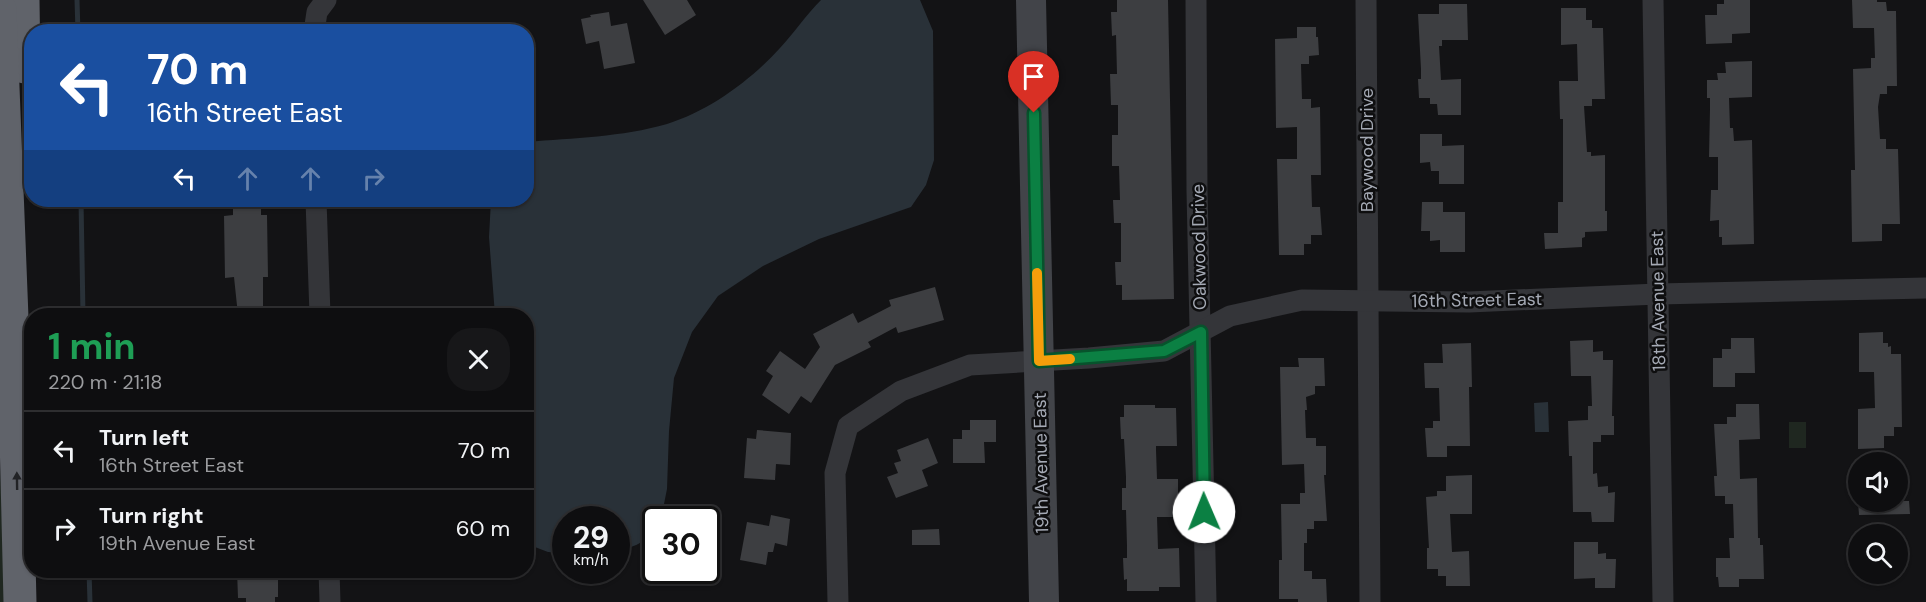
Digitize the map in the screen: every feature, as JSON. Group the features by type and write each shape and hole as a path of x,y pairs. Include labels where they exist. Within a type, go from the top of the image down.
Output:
{"highway":[{"path":"15,395 24,53 23,0"},
{"path":"0,10 15,395 20,602"}],"street":[{"path":"315,24 317,12 326,0"},
{"name":"19th Avenue East","path":"1031,0 1044,602"},
{"name":"Oakwood Drive","path":"1196,0 1206,602"},
{"name":"Baywood Drive","path":"1366,0 1368,300"},
{"name":"18th Avenue East","path":"1653,0 1663,602"},
{"path":"316,207 320,308"},
{"name":"16th Street East","path":"838,602 835,473 848,426 901,391 970,365 1164,351 1230,316 1302,300 1469,302 1658,294 1926,288"},
{"path":"1368,300 1370,602"},
{"path":"329,578 330,602"}],"shaded area":[{"path":"821,0 920,0 933,31 934,160 926,185 911,207 819,239 763,266 718,296 692,332 674,378 667,489 664,506 642,506 642,542 630,547 630,506 552,506 552,552 534,547 534,308 494,308 489,237 491,207 534,207 534,141 633,132 683,118 728,94 756,72"},
{"path":"1548,402 1549,432 1535,432 1534,403"},
{"path":"1789,422 1806,422 1806,448 1789,448"},
{"path":"0,465 5,602 0,602"}],"building":[{"path":"643,0 687,0 696,15 665,35"},
{"path":"1117,0 1168,0 1174,299 1122,300 1122,285 1116,285 1115,262 1121,262 1121,223 1114,223 1113,200 1120,200 1119,166 1112,166 1112,135 1118,135 1118,105 1111,105 1110,74 1117,74 1116,35 1112,36 1111,12 1117,12"},
{"path":"1724,0 1750,0 1750,33 1732,34 1732,43 1706,44 1705,15 1717,15 1717,4 1724,4"},
{"path":"1852,0 1886,2 1887,11 1896,11 1897,86 1887,86 1887,94 1880,94 1878,107 1880,139 1886,139 1886,149 1898,149 1900,224 1882,224 1882,241 1852,242 1851,170 1855,170 1853,69 1871,68 1871,58 1875,58 1874,28 1853,28"},
{"path":"1439,4 1467,4 1468,40 1442,40 1442,46 1439,46 1441,80 1461,79 1461,115 1438,115 1437,104 1430,104 1430,98 1419,98 1418,79 1421,79 1421,69 1418,14 1439,14"},
{"path":"1561,8 1586,8 1586,20 1592,20 1592,28 1603,28 1605,99 1592,99 1592,106 1584,106 1587,152 1591,152 1591,156 1605,155 1607,231 1585,232 1582,247 1545,249 1544,233 1558,233 1558,202 1563,202 1563,119 1560,119 1559,81 1578,81 1577,44 1561,45"},
{"path":"609,12 611,26 627,23 635,63 604,69 599,41 586,44 581,19"},
{"path":"1297,27 1316,27 1316,37 1318,37 1319,55 1309,56 1309,64 1301,64 1302,99 1311,99 1311,108 1320,107 1321,175 1311,175 1312,207 1320,207 1322,235 1311,235 1311,244 1304,244 1304,255 1279,255 1277,159 1297,159 1297,127 1276,128 1275,39 1297,38"},
{"path":"1752,61 1752,97 1729,98 1730,128 1733,128 1734,141 1752,140 1754,244 1722,245 1722,237 1719,237 1719,220 1710,221 1711,190 1718,190 1718,157 1709,157 1710,98 1707,98 1707,80 1718,80 1717,73 1726,73 1725,62"},
{"path":"1420,134 1442,134 1442,146 1464,145 1464,184 1439,184 1439,171 1431,171 1430,162 1420,163"},
{"path":"1422,202 1443,202 1443,212 1465,212 1465,252 1440,252 1440,240 1430,241 1430,231 1421,231"},
{"path":"233,207 261,207 261,215 267,215 268,277 263,277 263,308 237,308 234,277 225,278 224,216 233,215"},
{"path":"935,287 944,320 898,333 896,327 868,342 871,347 835,365 811,403 801,396 789,414 762,395 773,376 766,371 780,351 805,369 820,347 813,334 853,313 858,323 891,306 889,300"},
{"path":"1883,332 1883,343 1888,343 1888,347 1891,346 1891,354 1901,354 1902,427 1894,427 1894,436 1884,436 1884,448 1858,449 1858,409 1875,408 1874,372 1859,372 1859,333"},
{"path":"1731,338 1754,338 1755,373 1735,373 1735,387 1713,387 1713,358 1722,358 1722,349 1731,349"},
{"path":"1593,340 1593,352 1603,351 1603,360 1613,360 1614,435 1601,435 1601,442 1593,442 1593,474 1597,473 1598,487 1608,486 1608,493 1615,492 1614,522 1592,522 1591,512 1573,512 1572,456 1569,456 1568,421 1588,420 1588,406 1592,406 1591,376 1571,376 1570,341"},
{"path":"1471,343 1470,446 1447,446 1447,457 1427,457 1425,428 1433,428 1433,421 1440,421 1439,388 1425,388 1424,363 1443,363 1442,344"},
{"path":"1298,358 1324,358 1325,386 1315,386 1315,394 1306,397 1307,410 1305,410 1306,438 1316,438 1316,446 1326,446 1326,475 1324,475 1327,521 1314,521 1314,529 1307,529 1307,543 1304,543 1304,571 1312,571 1312,579 1326,579 1327,602 1298,602 1298,599 1279,599 1279,560 1282,560 1281,504 1300,504 1300,493 1305,493 1304,464 1282,465 1280,367 1299,367"},
{"path":"1736,404 1759,404 1760,439 1739,440 1740,479 1757,478 1758,538 1760,538 1760,545 1763,545 1764,579 1739,579 1739,587 1719,587 1718,577 1716,577 1716,558 1730,558 1729,538 1734,538 1733,504 1725,504 1725,496 1715,496 1714,476 1717,476 1714,424 1727,424 1727,417 1736,417"},
{"path":"1124,405 1176,408 1177,446 1156,446 1156,450 1157,479 1178,479 1178,517 1157,517 1158,549 1179,548 1180,587 1159,587 1159,591 1127,591 1123,558 1127,558 1126,510 1122,510 1122,488 1126,488 1126,477 1120,417 1124,417"},
{"path":"970,420 996,420 996,442 984,442 985,463 953,463 953,439 962,439 962,430 970,430"},
{"path":"757,430 791,433 790,465 776,464 775,480 744,478 747,438 756,439"},
{"path":"928,438 938,463 922,470 928,486 896,498 887,477 898,473 894,463 901,461 897,450"},
{"path":"1472,475 1472,514 1450,514 1452,552 1469,551 1470,586 1446,586 1446,576 1438,576 1438,569 1427,569 1427,548 1429,548 1426,497 1437,496 1437,491 1446,491 1446,476"},
{"path":"1909,501 1910,514 1859,515 1859,512 1908,512"},
{"path":"771,515 790,519 787,546 775,543 773,552 768,552 766,565 740,560 747,522 769,526"},
{"path":"939,529 940,545 912,545 912,530"},
{"path":"1574,542 1598,542 1598,554 1606,553 1606,559 1616,559 1615,588 1595,588 1595,578 1574,579"},
{"path":"237,578 278,578 278,597 275,597 275,602 246,602 246,598 238,598"}],"waterway":[{"path":"77,0 78,24"},
{"path":"81,207 83,308"},
{"path":"89,578 90,602"}],"slow traffic":[{"path":"1037,273 1039,361 1070,359"}],"route":[{"path":"1034,113 1039,361 1164,351 1201,332 1204,512"}]}
